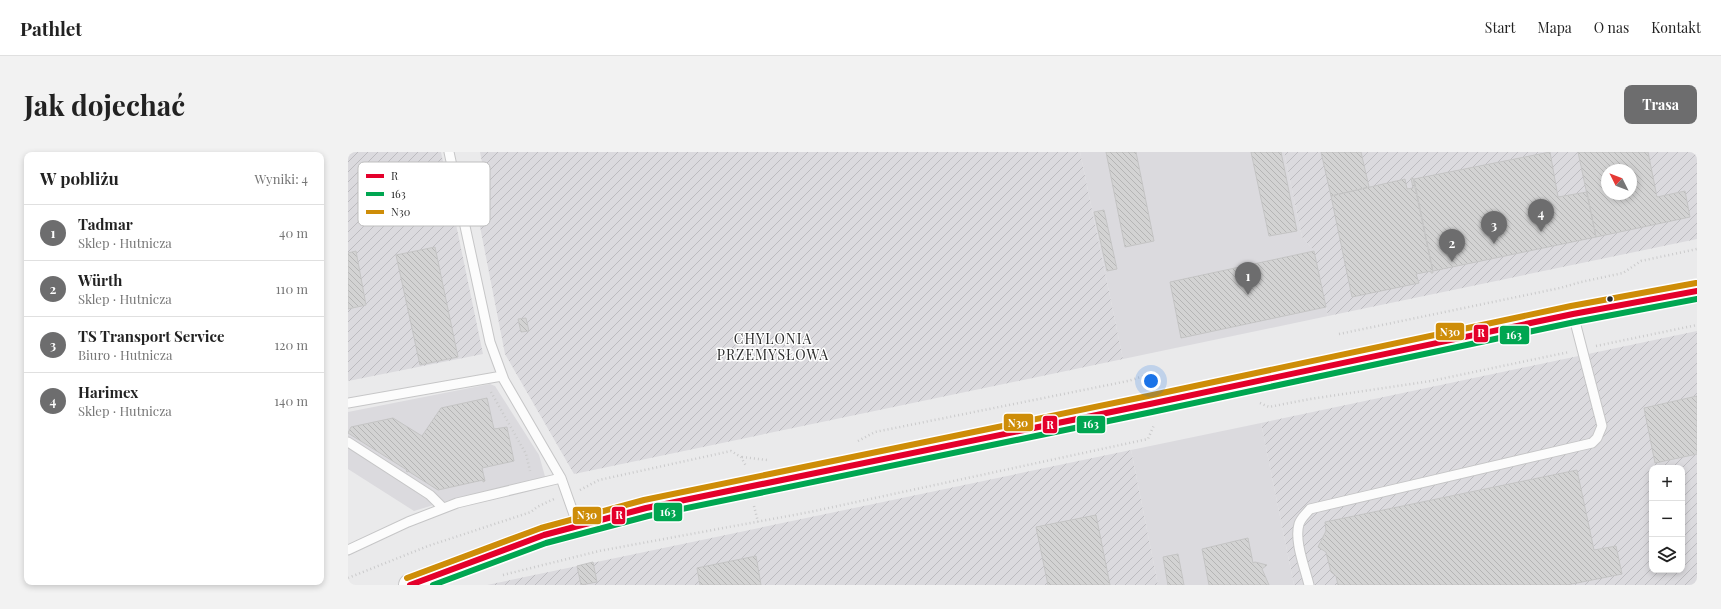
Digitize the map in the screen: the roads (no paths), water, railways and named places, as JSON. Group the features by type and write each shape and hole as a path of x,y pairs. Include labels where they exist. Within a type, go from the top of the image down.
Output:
{"main road":[{"path":"410,585 544,535 646,508 1150,404 1574,314 1697,290"}],"lane":[{"path":"449,152 451,162"},
{"path":"465,226 490,342 502,376 561,478 578,526"},
{"path":"1309,585 1298,537 1299,524 1304,515 1310,509 1592,443 1597,438 1602,426 1574,314"},
{"path":"348,404 502,376"},
{"path":"348,442 430,495 443,508"},
{"path":"348,550 408,522 457,503 561,478"}],"place":[{"name":"Harimex","path":"1541,232"},
{"name":"TS Transport Service","path":"1494,244"},
{"name":"Würth","path":"1452,262"},
{"name":"Tadmar","path":"1248,295"}],"district":[{"name":"CHYLONIA PRZEMYSŁOWA","path":"773,348"}]}
